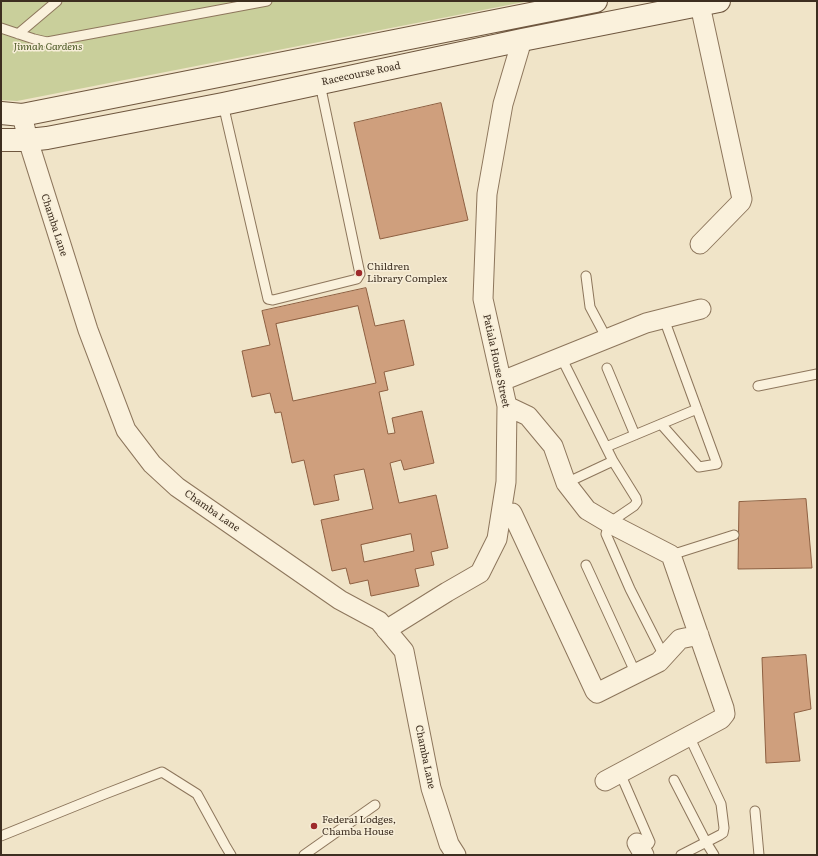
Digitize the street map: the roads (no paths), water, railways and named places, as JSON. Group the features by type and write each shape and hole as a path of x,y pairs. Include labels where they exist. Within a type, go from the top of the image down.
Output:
{"main road":[{"path":"11,114 596,1"},
{"name":"Racecourse Road","path":"1,140 47,138 223,104 522,40 710,3"}],"street":[{"path":"700,244 741,202 742,199 710,3"},
{"name":"Patiala House Street","path":"386,630 480,573 497,539 506,482 507,406 483,299 487,194 503,104 522,40"},
{"name":"Chamba Lane","path":"11,114 28,140 88,330 126,430 152,464 177,486 340,600 379,621 404,651 431,788 449,851"},
{"path":"502,381 646,323 701,309"},
{"path":"507,406 528,416 553,446 566,483 587,510 671,555 724,708 725,714 721,719 612,777"},
{"path":"501,513 512,513 597,693 659,662 680,639 699,635"}],"lane":[{"path":"18,34 57,1"},
{"path":"1,28 46,42 267,1"},
{"path":"223,104 268,299 272,300 357,279 360,274 320,83"},
{"path":"586,276 590,307 607,339"},
{"path":"661,424 699,467 717,464 664,319"},
{"path":"561,357 613,461 636,498 637,502 634,506 609,523 606,534 630,589 664,656"},
{"path":"607,368 636,435"},
{"path":"758,386 817,374"},
{"path":"606,447 697,409"},
{"path":"566,483 613,461"},
{"path":"671,555 734,535"},
{"path":"586,565 636,674"},
{"path":"681,855 723,833 724,828 722,804 689,736"},
{"path":"1,836 162,772 197,794 231,855"},
{"path":"612,777 650,840 649,844 640,849"},
{"path":"674,780 714,855"},
{"path":"304,855 375,805"},
{"path":"755,811 759,855"}],"place":[{"name":"Children Library Complex","path":"359,273"},
{"name":"Federal Lodges, Chamba House","path":"314,826"}],"park label":[{"name":"Jinnah Gardens","path":"48,47"}]}
